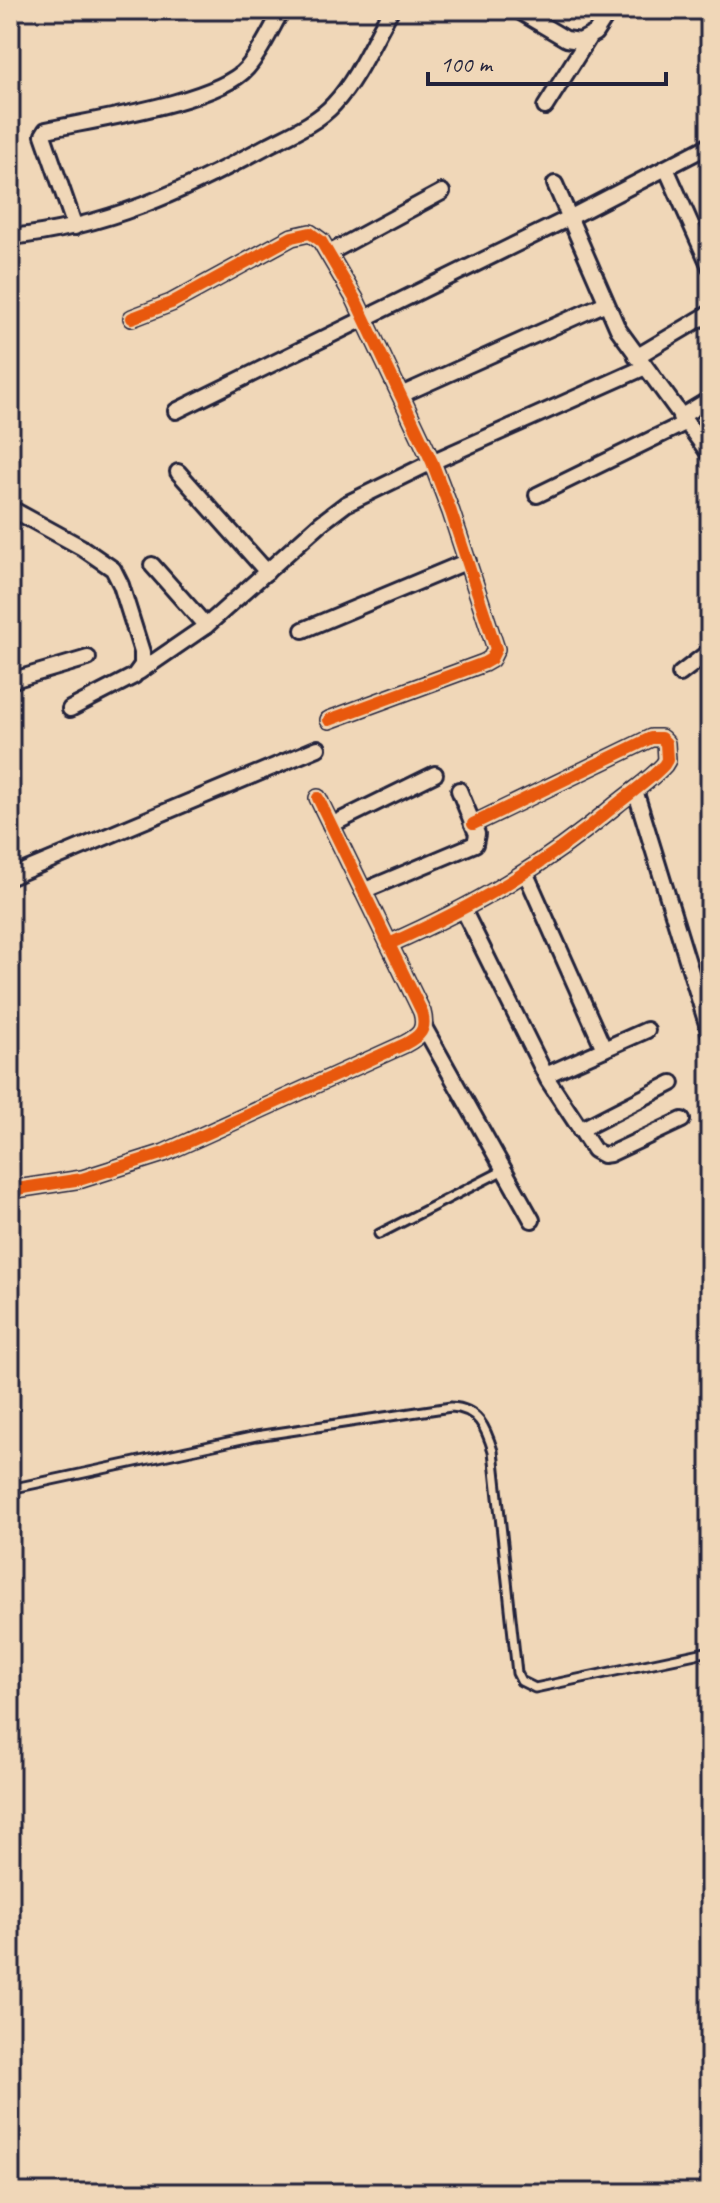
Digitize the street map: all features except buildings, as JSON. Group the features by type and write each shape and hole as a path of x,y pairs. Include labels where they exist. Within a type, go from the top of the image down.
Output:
{"street":[{"path":"75,227 48,154 43,135 46,130 186,99 231,81 247,68 282,10"},
{"path":"10,237 75,227 124,214 232,165 322,115 347,85 391,10"},
{"path":"517,10 566,39 588,39"},
{"path":"545,107 610,10"},
{"path":"176,411 569,218 710,145"},
{"path":"666,168 710,267"},
{"path":"555,184 618,329 710,455"},
{"path":"329,253 442,192"},
{"path":"132,318 171,303 303,233 316,236 329,253 365,319 432,462 496,649 491,659 329,720"},
{"path":"401,395 606,303"},
{"path":"70,709 139,672 206,626 346,504 640,362 710,313"},
{"path":"537,495 683,420 710,399"},
{"path":"178,472 267,572"},
{"path":"10,508 81,547 113,569 142,652 144,660 139,672"},
{"path":"303,630 468,561"},
{"path":"152,565 206,626"},
{"path":"680,674 710,651"},
{"path":"10,681 88,658"},
{"path":"389,944 463,909 526,874 577,838 667,760 666,743 661,738 651,738 473,824"},
{"path":"10,877 318,748"},
{"path":"331,825 435,774"},
{"path":"363,891 471,847 477,840 459,790"},
{"path":"635,790 710,1034"},
{"path":"318,798 422,1012 424,1027 532,1220"},
{"path":"526,874 604,1049"},
{"path":"463,909 546,1075 594,1150 603,1155 682,1120"},
{"path":"10,1190 82,1179 164,1153 405,1044 417,1038 424,1027"},
{"path":"546,1075 647,1030"},
{"path":"580,1130 672,1083"}],"lane":[{"path":"379,1234 504,1170"},
{"path":"10,1489 256,1436 462,1407 479,1419 493,1451 517,1673 521,1681 527,1686 544,1686 710,1651"}],"cycle path":[{"path":"132,318 171,303 292,237 310,233 321,241 355,299 432,462 496,649 491,659 484,663 329,720"},
{"path":"389,944 480,899 562,847 659,770 667,760 666,743 661,738 651,738 473,824"},
{"path":"10,1190 82,1179 164,1153 405,1044 421,1032 424,1023 422,1012 318,798"}]}
